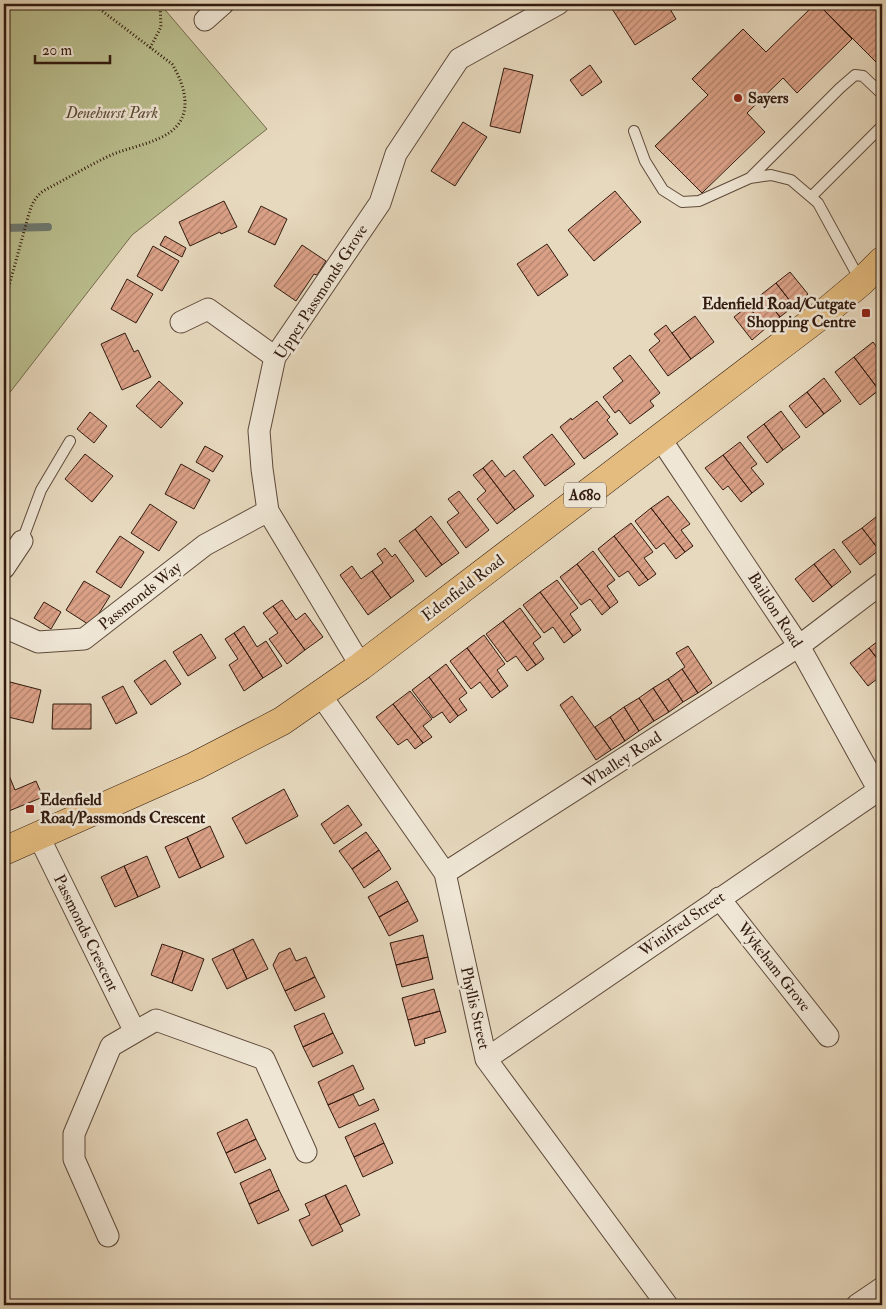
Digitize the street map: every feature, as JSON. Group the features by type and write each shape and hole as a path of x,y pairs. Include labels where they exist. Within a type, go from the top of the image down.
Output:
{"main road":[{"name":"Edenfield Road","path":"4,851 195,766 282,721 361,666 660,438 829,308 861,282 882,261"}],"street":[{"path":"205,20 224,4"},
{"name":"Upper Passmonds Grove","path":"361,666 268,511 258,431 275,357 380,203 396,154 459,59 558,4"},
{"path":"182,322 208,310 275,357"},
{"name":"Baildon Road","path":"660,438 799,646 880,789"},
{"name":"Passmonds Way","path":"4,627 38,642 84,639 206,545 268,511"},
{"path":"4,568 22,541"},
{"name":"Whalley Road","path":"445,873 799,646 882,583"},
{"name":"Phyllis Street","path":"320,694 445,873 486,1058 667,1305"},
{"name":"Winifred Street","path":"486,1058 880,789"},
{"name":"Passmonds Crescent","path":"38,835 134,1032"},
{"name":"Wykeham Grove","path":"720,898 828,1036"},
{"path":"108,1236 74,1159 74,1134 111,1046 156,1020 264,1059 306,1152"},
{"path":"857,1305 882,1288"}],"lane":[{"path":"750,178 855,75 862,76 882,94"},
{"path":"811,197 882,126"},
{"path":"634,131 645,161 663,190 682,202 699,201 750,178 771,176 790,180 818,203 861,282"},
{"path":"22,541 41,490 70,441"}],"path":[{"path":"4,304 31,205 37,196 43,191 111,156 163,137 172,131 183,115 184,90 180,77 172,64 93,4"},
{"path":"150,48 161,27 160,4"}],"green space":[{"name":"Denehurst Park","path":"4,4 160,4 267,129 132,235 4,400"}],"building":[{"path":"609,4 667,4 676,19 635,45"},
{"path":"815,4 818,4 852,39 797,93 783,78 747,113 765,132 702,193 655,146 708,95 692,79 743,29 766,52"},
{"path":"818,4 882,4 882,62 879,65"},
{"path":"590,65 602,82 582,96 570,80"},
{"path":"504,68 533,75 520,133 490,126"},
{"path":"463,122 487,137 455,186 431,171"},
{"path":"615,191 641,222 594,261 568,230"},
{"path":"224,201 237,227 221,234 220,232 190,246 179,222"},
{"path":"261,206 287,219 275,245 248,232"},
{"path":"165,236 186,248 182,257 160,245"},
{"path":"547,244 568,275 538,296 517,264"},
{"path":"302,245 326,261 317,275 314,274 296,301 274,286"},
{"path":"153,246 179,261 162,291 137,276"},
{"path":"790,272 808,294 794,306 776,283"},
{"path":"127,279 153,294 136,323 111,309"},
{"path":"776,283 794,306 780,317 762,294"},
{"path":"762,294 780,317 766,328 748,306"},
{"path":"748,306 766,328 752,340 734,317"},
{"path":"695,316 714,342 691,359 672,333"},
{"path":"666,325 691,359 668,376 649,350 660,341 654,334"},
{"path":"125,333 134,352 138,350 151,377 122,390 101,344"},
{"path":"873,342 882,354 882,386 878,389 854,357"},
{"path":"630,355 660,393 650,401 654,406 630,424 619,410 615,413 603,397 623,381 613,368"},
{"path":"854,357 879,390 860,405 835,372"},
{"path":"824,378 841,401 824,414 807,392"},
{"path":"159,381 183,403 161,428 136,406"},
{"path":"807,392 824,414 806,428 789,406"},
{"path":"597,401 610,417 607,420 618,434 584,459 560,427"},
{"path":"781,411 800,437 783,450 764,424"},
{"path":"90,412 107,426 94,443 77,429"},
{"path":"764,424 783,450 767,463 747,437"},
{"path":"552,434 575,464 545,486 523,457"},
{"path":"740,442 757,464 751,468 764,484 752,493 723,455"},
{"path":"205,446 223,456 213,472 196,462"},
{"path":"85,454 113,476 92,502 65,479"},
{"path":"723,455 752,493 741,502 728,486 723,490 705,468"},
{"path":"492,460 505,477 514,470 534,496 515,510 483,468"},
{"path":"181,464 210,480 194,509 165,494"},
{"path":"483,468 515,510 497,524 477,499 486,491 473,475"},
{"path":"459,491 489,530 466,548 447,522 459,513 448,499"},
{"path":"668,496 690,524 681,530 693,546 685,552 651,508"},
{"path":"150,504 177,522 159,551 131,533"},
{"path":"651,508 685,552 676,559 664,543 656,549 635,521"},
{"path":"881,513 882,548 879,550 862,528"},
{"path":"431,516 459,553 442,565 415,529"},
{"path":"631,523 653,552 644,558 656,574 648,580 614,536"},
{"path":"862,528 879,550 860,565 842,542"},
{"path":"415,529 442,565 426,577 399,541"},
{"path":"120,536 144,552 121,588 96,572"},
{"path":"614,536 648,580 639,586 628,571 619,577 598,549"},
{"path":"385,548 392,557 395,554 414,581 391,598 372,571 383,563 377,554"},
{"path":"834,549 851,572 832,587 814,564"},
{"path":"593,551 615,580 607,586 618,602 610,608 577,564"},
{"path":"577,564 610,608 602,615 590,599 581,605 560,577"},
{"path":"814,564 832,587 813,602 795,579"},
{"path":"352,566 361,579 372,571 391,598 368,615 340,575"},
{"path":"557,580 578,608 570,614 581,630 573,636 540,592"},
{"path":"84,581 110,596 91,626 66,610"},
{"path":"540,592 573,636 564,643 553,627 544,633 523,605"},
{"path":"282,600 296,620 305,613 323,637 305,650 273,606"},
{"path":"44,602 61,612 51,629 34,618"},
{"path":"273,606 305,650 287,664 269,639 278,633 263,613"},
{"path":"520,608 541,637 533,643 544,659 536,665 503,621"},
{"path":"503,621 536,665 527,671 516,656 507,662 486,634"},
{"path":"244,626 257,647 266,641 282,666 263,678 234,633"},
{"path":"234,633 263,678 244,691 229,665 238,659 225,639"},
{"path":"201,634 216,658 188,676 173,652"},
{"path":"484,635 505,664 497,670 508,686 500,692 467,648"},
{"path":"882,638 882,665 869,648"},
{"path":"688,646 712,683 698,693 682,669 685,667 676,653"},
{"path":"467,648 500,692 492,698 480,682 471,689 450,661"},
{"path":"869,648 882,665 882,675 868,686 850,663"},
{"path":"165,660 181,684 151,705 134,681"},
{"path":"446,664 467,693 459,699 467,710 458,716 429,677"},
{"path":"682,669 698,693 683,702 668,679"},
{"path":"429,677 458,716 450,723 442,712 433,718 412,690"},
{"path":"668,679 683,702 669,712 653,688"},
{"path":"10,682 41,690 33,723 4,716"},
{"path":"123,686 137,713 116,724 102,697"},
{"path":"653,688 669,712 654,721 639,698"},
{"path":"410,691 432,719 423,726 432,737 423,743 393,704"},
{"path":"572,696 611,750 596,760 560,705"},
{"path":"639,698 654,721 639,731 624,707"},
{"path":"53,704 91,704 91,729 52,729"},
{"path":"393,704 423,743 415,749 407,739 398,745 376,717"},
{"path":"624,707 639,731 625,741 610,717"},
{"path":"610,717 625,741 611,750 595,727"},
{"path":"8,773 15,790 36,781 43,797 4,813 4,775"},
{"path":"284,789 298,816 246,844 232,818"},
{"path":"348,805 362,825 334,844 321,824"},
{"path":"210,826 224,857 201,868 187,837"},
{"path":"366,832 379,850 352,869 339,851"},
{"path":"187,837 201,868 179,878 165,847"},
{"path":"379,850 391,869 364,888 352,869"},
{"path":"147,856 160,887 138,897 124,866"},
{"path":"124,866 138,897 115,907 101,877"},
{"path":"397,881 408,901 379,917 368,897"},
{"path":"408,901 418,921 389,936 379,917"},
{"path":"423,935 428,957 396,965 390,943"},
{"path":"253,939 268,969 247,979 233,949"},
{"path":"162,944 183,951 172,983 151,975"},
{"path":"290,948 296,961 306,957 315,977 285,991 273,965 279,953"},
{"path":"233,949 247,979 227,989 212,959"},
{"path":"183,951 204,959 192,991 172,983"},
{"path":"428,957 433,979 402,987 396,965"},
{"path":"315,977 325,997 295,1011 285,991"},
{"path":"434,989 440,1011 408,1020 402,998"},
{"path":"440,1011 446,1032 424,1039 425,1043 415,1046 408,1020"},
{"path":"324,1013 333,1033 303,1047 294,1026"},
{"path":"333,1033 343,1053 313,1067 303,1047"},
{"path":"353,1065 364,1089 328,1105 318,1082"},
{"path":"353,1094 359,1106 374,1099 379,1110 339,1128 328,1105"},
{"path":"247,1119 256,1139 226,1153 217,1133"},
{"path":"375,1123 384,1143 354,1157 345,1137"},
{"path":"256,1139 266,1159 235,1173 226,1153"},
{"path":"384,1143 393,1163 363,1177 354,1157"},
{"path":"270,1169 279,1190 249,1204 240,1183"},
{"path":"346,1185 360,1215 340,1225 325,1195"},
{"path":"279,1190 289,1210 258,1224 249,1204"},
{"path":"325,1195 343,1231 312,1246 299,1220 310,1215 305,1204"}],"waterway":[{"path":"4,228 48,227"}],"place":[{"name":"Sayers","path":"738,98"},
{"name":"Edenfield Road/Cutgate Shopping Centre","path":"866,313"},
{"name":"Edenfield Road/Passmonds Crescent","path":"30,809"}]}
